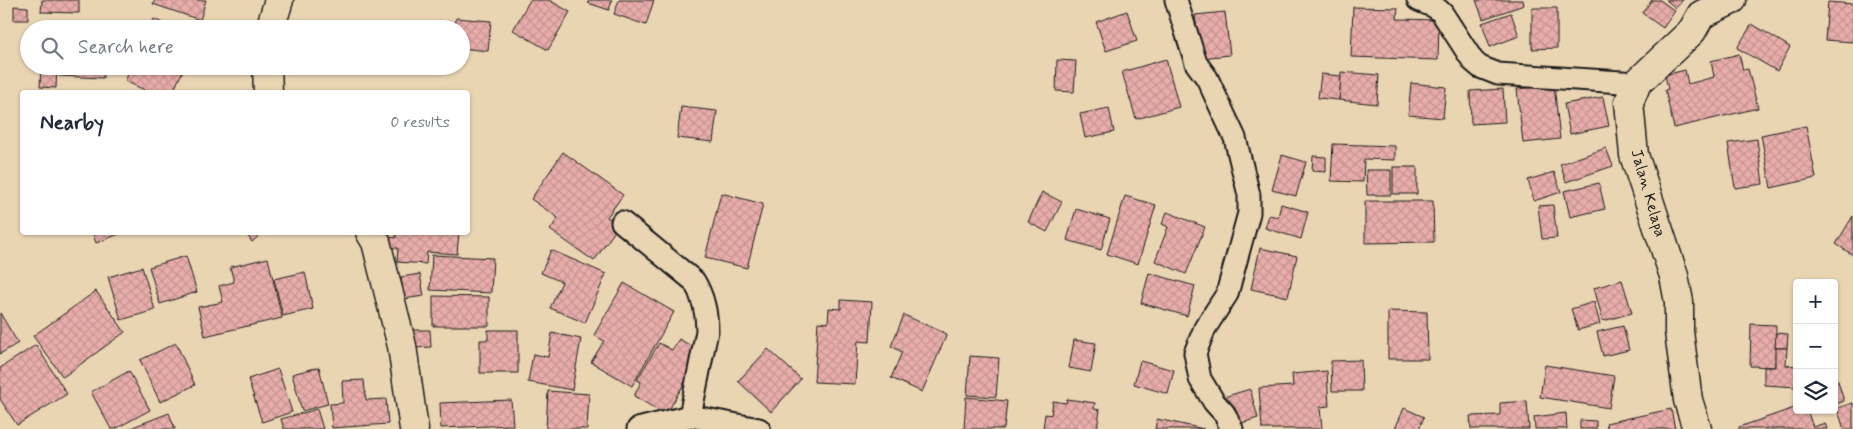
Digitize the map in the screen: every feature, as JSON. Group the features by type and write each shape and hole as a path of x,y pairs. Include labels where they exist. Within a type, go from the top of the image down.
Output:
{"street":[{"path":"273,20 279,0"},
{"path":"1176,0 1196,63 1207,78 1235,138 1249,195 1249,212 1226,294 1205,328 1195,353 1200,379 1214,402 1224,413 1232,429"},
{"path":"1418,0 1435,7 1442,13 1473,61 1498,74 1637,83"},
{"name":"Jalan Kelapa","path":"1697,429 1688,400 1679,332 1679,302 1674,276 1634,154 1628,102 1637,83 1692,31 1701,15 1732,0"},
{"path":"267,75 268,90"},
{"path":"622,222 694,281 700,291 707,318 707,331 690,416"},
{"path":"372,235 376,242 402,346 414,429"},
{"path":"638,429 690,416 759,429"}],"building":[{"path":"42,0 79,0 79,13 41,12"},
{"path":"155,0 206,0 200,20 153,4"},
{"path":"530,0 549,0 570,12 548,50 513,30"},
{"path":"589,0 612,0 609,10 588,3"},
{"path":"619,0 654,0 646,25 614,14"},
{"path":"1476,0 1523,0 1524,5 1483,19"},
{"path":"1652,0 1660,0 1675,11 1663,28 1642,13"},
{"path":"1666,0 1683,0 1676,8"},
{"path":"1828,2 1853,4 1853,42 1825,40"},
{"path":"14,6 28,7 28,20 14,20"},
{"path":"1353,7 1398,8 1397,19 1439,20 1438,60 1351,57"},
{"path":"1532,8 1557,8 1557,48 1532,49"},
{"path":"1127,11 1137,41 1106,51 1096,22"},
{"path":"1225,12 1230,55 1200,58 1195,15"},
{"path":"1511,13 1519,36 1490,47 1482,23"},
{"path":"456,18 491,21 488,51 470,49 470,20 456,20"},
{"path":"1752,24 1790,47 1777,71 1737,48"},
{"path":"1739,54 1743,70 1748,69 1758,108 1674,128 1665,90 1668,89 1665,75 1685,70 1688,84 1714,77 1711,61"},
{"path":"1166,59 1179,107 1136,119 1122,72"},
{"path":"1057,60 1076,61 1074,92 1056,91"},
{"path":"1341,72 1379,75 1377,104 1339,100"},
{"path":"1321,74 1341,76 1339,100 1318,98"},
{"path":"41,75 57,75 56,88 40,87"},
{"path":"59,75 103,75 103,78"},
{"path":"128,75 181,75 174,90 145,90 125,81"},
{"path":"1411,83 1446,87 1443,118 1408,115"},
{"path":"1554,85 1560,139 1523,143 1517,89"},
{"path":"1503,89 1505,122 1471,124 1470,91"},
{"path":"1603,97 1609,126 1570,134 1564,104"},
{"path":"681,107 717,111 713,142 677,138"},
{"path":"1109,108 1114,132 1085,138 1080,114"},
{"path":"1806,126 1816,178 1771,188 1761,135"},
{"path":"1757,139 1763,184 1735,188 1728,143"},
{"path":"1333,144 1395,146 1395,160 1364,159 1363,182 1331,181"},
{"path":"1606,148 1613,166 1566,182 1560,164"},
{"path":"563,152 623,195 607,217 619,225 594,261 550,230 558,218 531,199"},
{"path":"1282,155 1306,162 1296,196 1272,190"},
{"path":"1313,156 1326,157 1326,172 1312,171"},
{"path":"1393,167 1417,167 1417,194 1393,194"},
{"path":"1366,170 1391,170 1391,195 1367,195"},
{"path":"1554,172 1561,192 1534,201 1528,180"},
{"path":"1599,183 1605,209 1570,217 1564,191"},
{"path":"1042,192 1062,202 1047,232 1028,222"},
{"path":"721,193 763,204 747,268 705,258"},
{"path":"1125,196 1156,205 1138,264 1107,254"},
{"path":"1365,201 1433,201 1434,242 1365,243"},
{"path":"1281,204 1308,212 1301,239 1265,228 1269,215 1278,217"},
{"path":"1553,205 1557,238 1542,239 1538,206"},
{"path":"1076,209 1110,219 1101,250 1067,240"},
{"path":"1167,212 1205,227 1186,274 1155,261 1168,227 1162,224"},
{"path":"1853,216 1853,255 1836,244"},
{"path":"93,235 116,235 96,243"},
{"path":"247,235 260,235 252,242"},
{"path":"396,235 459,235 457,254 427,252 426,264 397,262 398,248 389,248 390,237 396,238"},
{"path":"1260,248 1297,256 1288,297 1251,289"},
{"path":"551,250 606,274 585,323 550,308 562,282 541,273"},
{"path":"432,255 493,258 491,293 430,290"},
{"path":"186,256 197,292 160,304 149,267"},
{"path":"268,258 282,318 205,336 198,307 223,302 219,286 234,282 230,267"},
{"path":"142,267 155,310 121,320 108,277"},
{"path":"305,272 313,309 283,316 274,279"},
{"path":"1149,273 1195,286 1187,316 1141,303"},
{"path":"420,274 424,296 404,299 401,277"},
{"path":"1622,280 1632,313 1603,321 1594,288"},
{"path":"624,283 674,312 632,386 591,362 604,341 594,335"},
{"path":"96,291 125,332 63,377 33,336"},
{"path":"433,296 489,297 489,326 433,326"},
{"path":"841,300 872,302 870,342 858,341 855,384 814,382 818,322 828,323 829,308 841,309"},
{"path":"1594,302 1600,324 1578,330 1571,309"},
{"path":"1388,311 1427,312 1428,359 1388,359"},
{"path":"0,313 18,343 0,354"},
{"path":"904,315 947,334 922,392 891,378 902,352 891,346"},
{"path":"1751,324 1776,325 1775,367 1750,366"},
{"path":"1623,326 1629,350 1603,356 1597,332"},
{"path":"413,330 430,330 431,347 414,348"},
{"path":"488,330 518,330 518,373 480,373 480,340 488,340"},
{"path":"552,333 581,339 572,390 528,382 533,354 548,357"},
{"path":"1776,333 1788,334 1787,348 1775,348"},
{"path":"679,339 702,352 666,415 634,396 641,382 637,380 659,343 672,350"},
{"path":"1074,340 1096,343 1091,372 1069,368"},
{"path":"176,343 195,385 160,402 140,360"},
{"path":"36,345 67,394 17,425 0,399 0,368"},
{"path":"1775,348 1787,348 1786,365 1793,366 1793,387 1764,385 1764,367 1775,367"},
{"path":"768,349 801,379 771,412 738,381"},
{"path":"970,356 999,358 996,397 967,395"},
{"path":"1361,360 1362,391 1332,391 1331,361"},
{"path":"1140,361 1174,370 1168,394 1134,384"},
{"path":"1545,365 1614,376 1609,408 1540,397"},
{"path":"319,367 328,404 302,411 292,374"},
{"path":"278,369 292,412 262,422 248,379"},
{"path":"129,371 150,410 115,429 111,429 91,392"},
{"path":"1327,371 1329,406 1320,407 1322,429 1262,429 1259,388 1293,386 1292,374"},
{"path":"364,380 366,400 386,399 388,424 332,428 330,404 343,403 342,381"},
{"path":"1838,381 1844,401 1838,403"},
{"path":"1250,389 1258,418 1232,426 1224,397"},
{"path":"548,391 589,394 587,429 546,429"},
{"path":"966,397 1007,401 1004,429 964,429"},
{"path":"1067,399 1095,403 1094,409 1100,410 1097,429 1043,429 1045,414 1051,415 1053,401 1066,403"},
{"path":"511,400 513,425 441,428 440,403"},
{"path":"1527,401 1529,429 1471,429 1470,416 1500,415 1500,403"},
{"path":"1853,403 1853,429 1844,429 1838,408"},
{"path":"1404,408 1424,417 1419,429 1395,429"},
{"path":"1793,408 1793,414 1808,414 1813,427 1825,423 1827,429 1739,429 1739,427"},
{"path":"317,409 323,429 284,429 281,419"},
{"path":"1671,409 1675,429 1607,429 1606,423"},
{"path":"169,413 175,429 128,429"},
{"path":"1566,413 1567,429 1535,429 1534,417"},
{"path":"1157,419 1204,429 1155,429"},
{"path":"1580,420 1596,421 1596,429 1580,429"}]}
